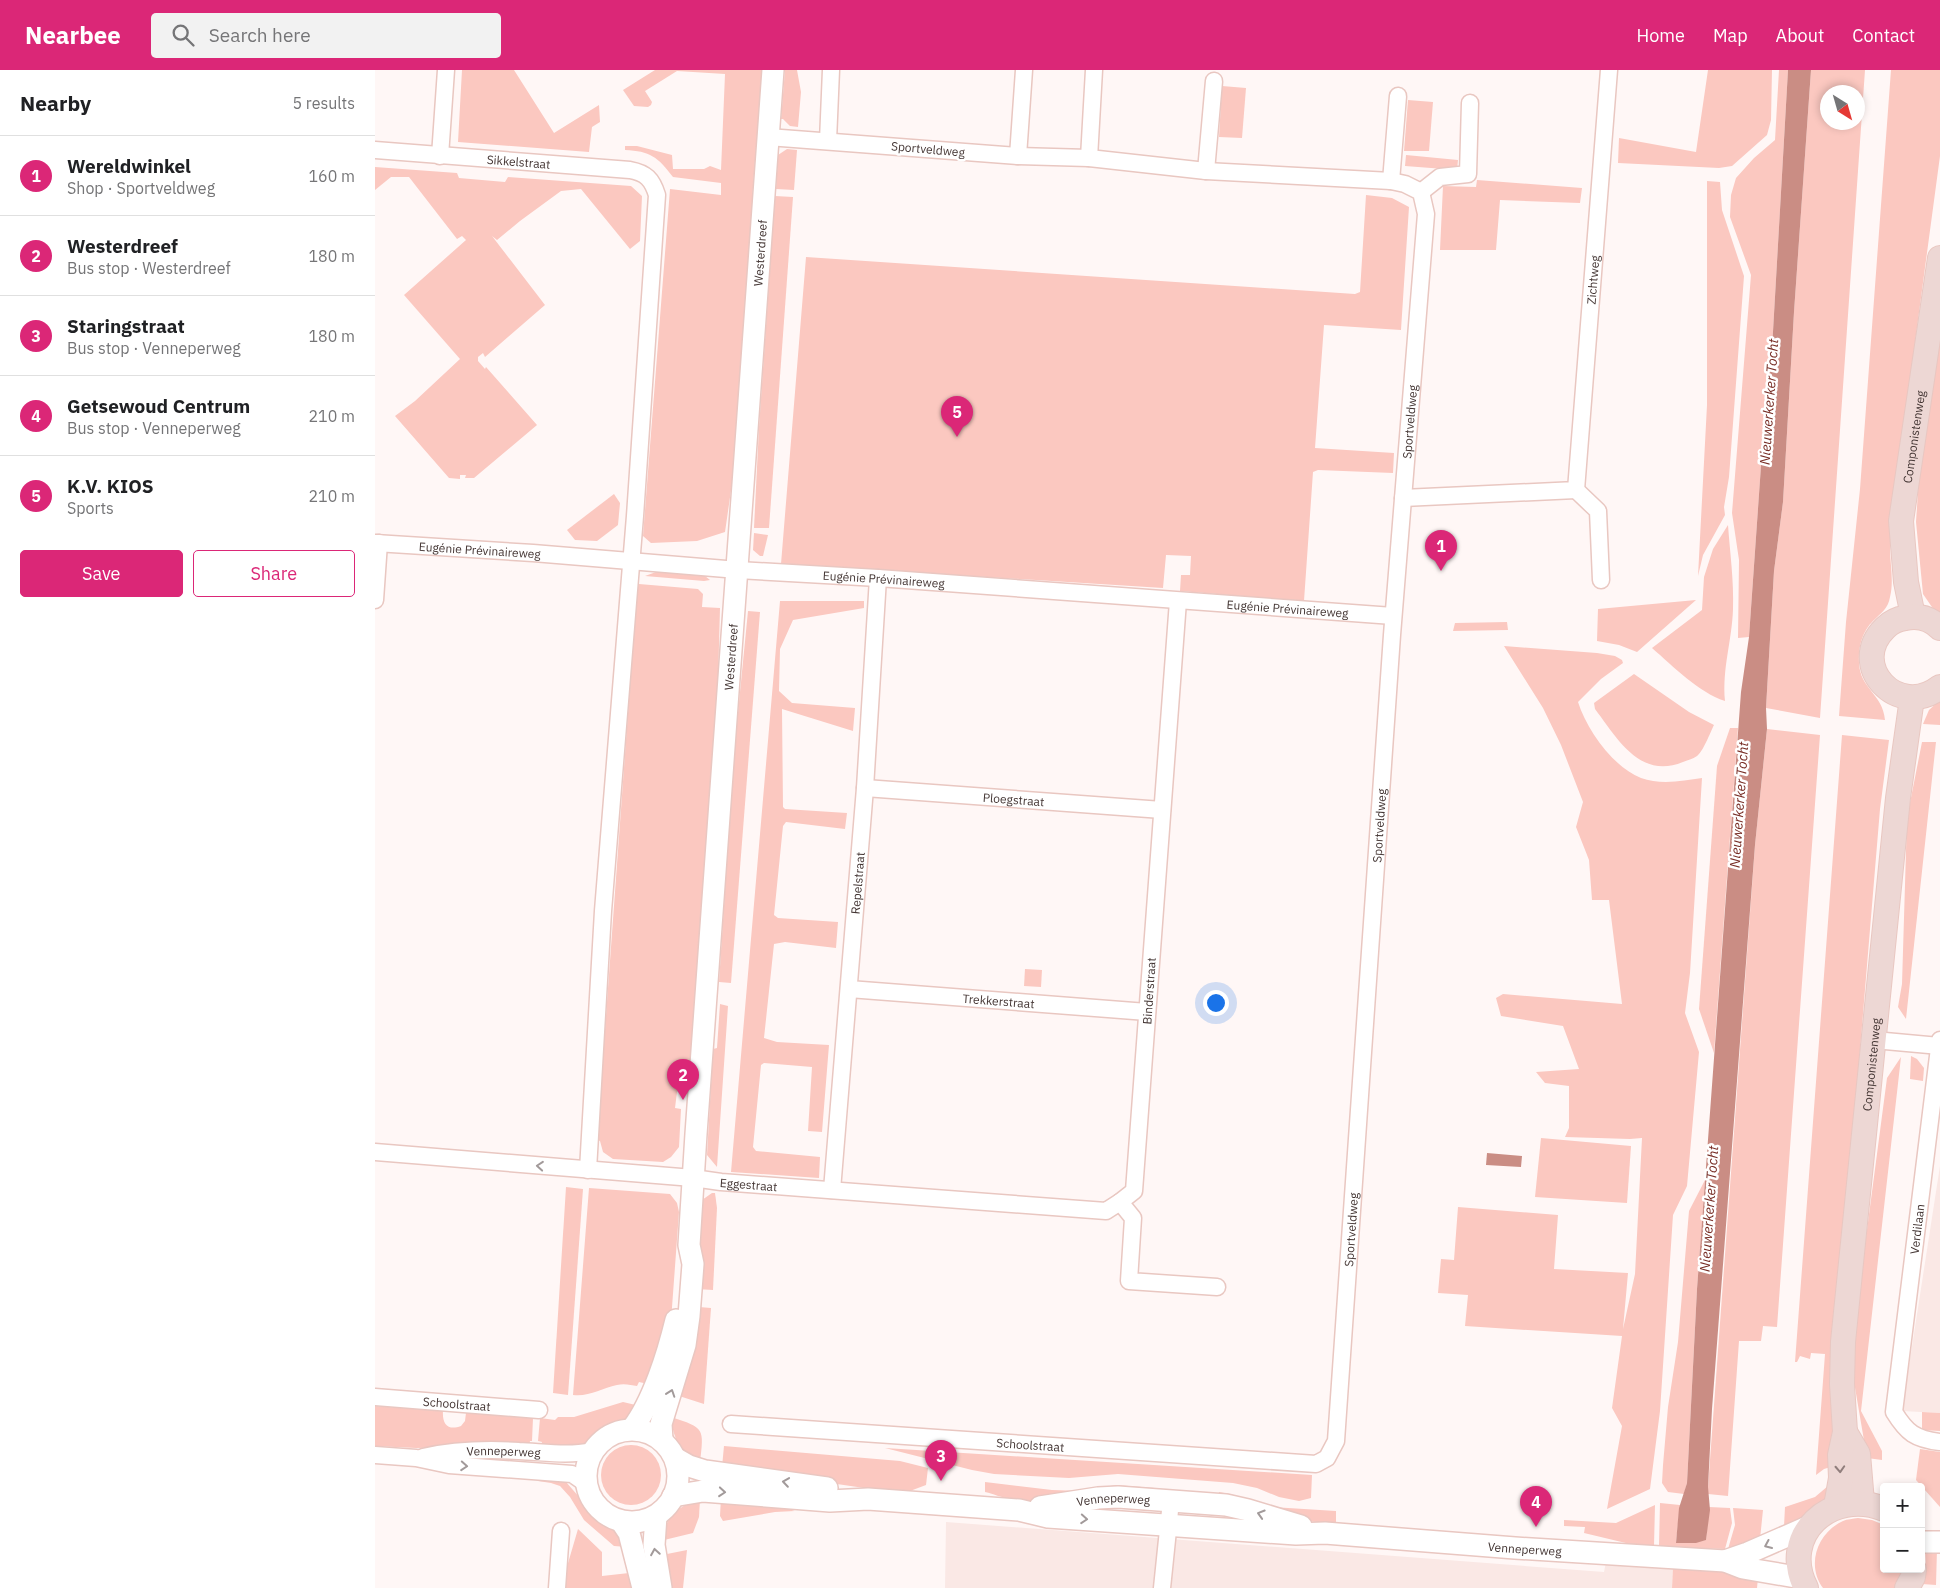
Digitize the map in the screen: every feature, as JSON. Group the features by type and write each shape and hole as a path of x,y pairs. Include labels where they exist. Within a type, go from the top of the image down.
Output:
{"main road":[{"name":"Componistenweg","path":"1913,616 1906,582 1901,521 1940,258"},
{"path":"1940,628 1925,618 1913,616 1900,618 1889,624 1879,633 1871,657 1873,670 1879,681 1888,690 1900,696 1912,698 1923,696 1933,692 1940,686"},
{"name":"Componistenweg","path":"1835,1506 1841,1478 1840,1455 1845,1432 1842,1384 1843,1342 1898,798 1912,698"},
{"name":"Componistenweg","path":"1845,1432 1858,1454 1873,1506"},
{"path":"1804,1583 1799,1568 1801,1546 1810,1526 1817,1518 1835,1506 1873,1506"},
{"path":"1907,1588 1913,1573"}],"street":[{"path":"440,156 446,70"},
{"name":"Westerdreef","path":"662,1440 661,1424 673,1390 685,1345 689,1316 693,1264 689,1245 693,1178 773,70"},
{"path":"828,140 831,70"},
{"path":"1018,156 1024,70"},
{"path":"1089,158 1094,70"},
{"name":"Zichtweg","path":"1576,490 1609,70"},
{"path":"1206,171 1214,81"},
{"path":"1391,180 1398,96"},
{"path":"1421,192 1440,177 1468,174 1470,103"},
{"name":"Sportveldweg","path":"768,137 828,140 1018,156 1089,158 1206,171 1391,180 1421,192 1427,214 1393,616 1336,1441 1327,1458"},
{"name":"Sikkelstraat","path":"375,150 630,170 647,176 655,188 657,201 631,562"},
{"path":"1403,498 1576,490 1598,511 1601,580"},
{"path":"375,600 377,543"},
{"name":"Eugénie Prévinaireweg","path":"377,543 1393,616"},
{"path":"588,1170 603,910 631,562"},
{"name":"Repelstraat","path":"833,1190 865,788 878,578"},
{"name":"Binderstraat","path":"1120,1202 1134,1191 1178,601"},
{"name":"Ploegstraat","path":"865,788 1162,810"},
{"name":"Trekkerstraat","path":"849,989 1147,1012"},
{"path":"1874,1040 1940,1046"},
{"name":"Verdilaan","path":"1940,1040 1894,1412 1903,1426 1922,1440 1940,1442"},
{"name":"Eggestraat","path":"375,1152 693,1178 721,1182 1106,1211 1120,1202"},
{"path":"1120,1202 1133,1218 1129,1281 1217,1287"},
{"name":"Westerdreef","path":"632,1429 641,1418 671,1342 677,1318 680,1264 689,1245"},
{"name":"Schoolstraat","path":"375,1397 539,1410"},
{"name":"Schoolstraat","path":"731,1424 1307,1464 1316,1464 1327,1458"},
{"path":"632,1429 648,1432 662,1440 675,1458 678,1477 673,1496 663,1510 655,1516 639,1522 621,1521 601,1511 594,1503 585,1483 586,1466 592,1451 599,1442 620,1430 632,1429"},
{"name":"Venneperweg","path":"416,1458 447,1452 517,1450 575,1454 592,1451"},
{"name":"Venneperweg","path":"375,1455 416,1458 449,1465 572,1474 585,1483"},
{"name":"Venneperweg","path":"675,1458 689,1466 705,1471 833,1488 868,1499"},
{"name":"Venneperweg","path":"673,1496 703,1491 830,1501 868,1499 1019,1510 1048,1517 1295,1534 1325,1533 1515,1548 1725,1561 1743,1568 1804,1583"},
{"name":"Venneperweg","path":"1019,1510 1098,1498 1118,1497 1226,1505 1325,1533"},
{"path":"1162,1588 1171,1501"},
{"path":"655,1516 654,1546 661,1588"},
{"path":"621,1521 629,1533 643,1588"},
{"name":"Venneperweg","path":"1725,1561 1810,1526"},
{"path":"557,1588 561,1531"},
{"path":"1925,1542 1940,1542"}],"shaded area":[{"path":"462,70 514,70 554,133 599,105 600,122 592,127 589,152 458,142"},
{"path":"655,70 762,70 753,187 740,428 725,532 697,541 651,543 643,536 670,189 721,195 721,183 673,177 663,164 653,156 625,150 625,146 637,146 672,155 673,169 704,169 710,166 721,170 725,74 677,71 645,91 652,102 651,105 648,107 634,106 623,90"},
{"path":"785,70 797,70 801,92 798,127 790,126 781,119"},
{"path":"1708,70 1772,70 1771,120 1767,135 1732,166 1719,168 1618,163 1619,138 1696,152"},
{"path":"1779,70 1788,70 1772,349 1764,423 1749,637 1738,638 1739,560 1732,513 1751,275 1730,217 1731,195 1736,178 1754,158 1775,140"},
{"path":"1811,70 1865,70 1864,85 1820,85 1820,130 1861,130 1820,718 1766,708 1774,571 1783,502"},
{"path":"1891,70 1940,70 1940,156 1893,506 1890,543 1891,591 1886,608 1866,630 1861,640 1859,651 1860,672 1880,704 1885,720 1839,716 1846,622 1860,489"},
{"path":"1222,86 1246,88 1242,138 1219,137"},
{"path":"1408,100 1433,102 1429,151 1404,151"},
{"path":"787,149 797,150 794,190 776,189 778,155"},
{"path":"1406,155 1458,160 1457,170 1405,166"},
{"path":"375,167 457,173 459,178 505,182 508,177 631,186 642,196 640,241 630,249 581,189 561,191 497,240 492,236 545,305 485,357 483,353 478,357 478,361 485,369 486,367 537,425 474,478 465,478 466,475 460,475 460,479 449,478 395,416 415,401 460,359 404,295 466,240 462,236 457,239 409,177 391,177 375,190"},
{"path":"1477,180 1582,188 1580,203 1500,200 1496,250 1440,250 1443,186 1476,187"},
{"path":"1707,181 1720,182 1722,210 1744,276 1729,477 1724,507 1725,515 1703,555 1698,576 1707,405"},
{"path":"1366,195 1392,198 1409,207 1401,330 1324,325 1315,448 1394,453 1393,473 1318,470 1313,472 1304,601 1180,591 1181,575 1190,575 1191,556 1166,555 1163,588 781,564 806,257 1355,294 1360,292"},
{"path":"775,196 793,197 769,528 754,528 759,427"},
{"path":"1940,308 1940,614 1934,610 1923,594 1916,522 1922,431"},
{"path":"614,494 620,503 618,525 597,541 575,540 567,530"},
{"path":"1728,525 1733,609 1725,677 1725,701 1705,692 1652,648 1702,610 1704,577 1713,549"},
{"path":"754,533 768,535 763,556 760,556 753,550"},
{"path":"656,572 699,574 710,580 645,576"},
{"path":"639,584 698,589 703,594 702,607 720,608 718,682 690,1070 680,1070 675,1108 681,1109 679,1147 671,1157 663,1162 613,1159 603,1152 600,1141 597,1140 637,589"},
{"path":"1696,600 1637,652 1619,645 1597,641 1598,609"},
{"path":"780,601 864,601 864,608 793,620 780,649 779,691 792,703 855,708 853,731 782,709 783,807 785,809 847,813 845,829 786,822 783,826 774,915 778,918 838,922 836,948 785,942 774,944 764,1038 777,1042 829,1045 822,1132 808,1131 812,1067 764,1063 761,1065 753,1147 756,1151 820,1157 819,1178 731,1172"},
{"path":"748,611 760,612 731,983 719,982 734,753"},
{"path":"1507,622 1508,630 1453,631 1455,623"},
{"path":"1504,646 1597,653 1615,656 1622,660 1623,663 1601,679 1578,702 1594,735 1620,765 1641,778 1664,782 1702,778 1690,973 1685,1013 1699,1052 1687,1186 1673,1215 1660,1411 1650,1489 1607,1509 1622,1426 1612,1408 1622,1336 1465,1326 1468,1295 1438,1293 1441,1259 1454,1260 1458,1207 1558,1215 1554,1269 1628,1273 1623,1329 1635,1274 1642,1138 1565,1137 1569,1128 1569,1086 1545,1083 1536,1072 1579,1069 1563,1026 1501,1016 1496,998 1503,994 1622,1004 1609,900 1592,900 1589,860 1576,827 1583,802 1561,745 1543,708"},
{"path":"1634,674 1689,712 1714,725 1704,747 1697,756 1668,766 1654,765 1642,761 1631,753 1612,732 1595,709 1594,703"},
{"path":"1940,700 1940,725 1923,724 1929,710"},
{"path":"1730,728 1738,728 1714,1053 1699,1009 1717,766"},
{"path":"1767,729 1820,735 1777,1327 1763,1326 1761,1341 1739,1341 1728,1496 1708,1494 1708,1487 1755,845"},
{"path":"1842,735 1889,740 1880,809 1855,1110 1830,1362 1834,1466 1824,1469 1816,1475 1825,1354 1811,1353 1810,1359 1800,1356 1797,1362 1795,1362"},
{"path":"1922,742 1936,742 1906,1019 1898,1007 1902,984 1907,818"},
{"path":"1025,969 1042,970 1041,987 1024,986"},
{"path":"720,1004 728,1006 717,1167 707,1155 713,1049 717,1048"},
{"path":"1911,1056 1917,1059 1924,1068 1923,1081 1910,1079"},
{"path":"1901,1057 1861,1411 1882,1451 1882,1460 1867,1458 1852,1370 1853,1336 1887,1078"},
{"path":"1541,1138 1631,1146 1627,1203 1535,1197"},
{"path":"1940,1166 1940,1413 1902,1411"},
{"path":"1705,1180 1697,1289 1687,1483 1684,1494 1668,1492 1662,1483 1663,1465 1668,1407 1678,1342 1689,1211"},
{"path":"566,1187 583,1189 568,1395 553,1393"},
{"path":"589,1188 670,1194 677,1203 679,1212 671,1321 648,1384 639,1382 637,1386 620,1384 590,1394 573,1395"},
{"path":"715,1193 717,1208 713,1290 696,1289 702,1200"},
{"path":"699,1307 711,1308 704,1404 676,1395"},
{"path":"623,1402 640,1406 627,1420 605,1427 583,1445 541,1446 542,1442 538,1441 540,1418 555,1420 558,1417 574,1417"},
{"path":"375,1406 443,1411 445,1423 453,1428 461,1426 465,1421 466,1413 533,1418 532,1441 530,1441 529,1446 416,1448 375,1446"},
{"path":"1922,1412 1940,1413 1940,1431 1922,1430"},
{"path":"671,1417 690,1424 700,1431 702,1443 700,1463 687,1454 679,1445 674,1433"},
{"path":"631,1445 648,1450 656,1458 661,1475 656,1492 648,1500 631,1505 614,1500 606,1492 601,1475 606,1458 614,1450"},
{"path":"724,1446 900,1461 928,1468 926,1485 910,1491 871,1489 722,1467"},
{"path":"885,1448 1312,1475 1311,1498 1299,1501 1233,1483 1118,1474 1069,1478 994,1474"},
{"path":"1920,1449 1940,1452 1940,1507 1925,1490 1925,1483 1919,1483 1916,1480"},
{"path":"538,1476 566,1482 594,1514 613,1527 627,1547 614,1546 584,1520 570,1497 560,1486 538,1481"},
{"path":"985,1482 1052,1490 1082,1491 1116,1485 1155,1488 1157,1490 1066,1501 1029,1501 985,1492"},
{"path":"1828,1486 1830,1497 1815,1511 1784,1526 1785,1507 1815,1497"},
{"path":"1219,1492 1272,1507 1336,1511 1336,1524 1306,1521 1218,1500"},
{"path":"721,1497 762,1501 795,1511 775,1512 723,1521 720,1516"},
{"path":"700,1499 699,1517 693,1533 660,1541 666,1525 673,1514 684,1506"},
{"path":"1660,1503 1680,1505 1676,1542 1706,1540 1709,1507 1730,1508 1732,1523 1725,1549 1659,1547"},
{"path":"1655,1505 1654,1546 1630,1544 1584,1533 1585,1527 1564,1526 1564,1520 1616,1523"},
{"path":"1733,1508 1763,1510 1760,1539 1728,1549 1735,1525"},
{"path":"1858,1518 1880,1523 1880,1573 1902,1573 1896,1588 1823,1588 1815,1570 1817,1550 1827,1533 1834,1526 1845,1520"},
{"path":"946,1522 1604,1572 1606,1562 1673,1567 1672,1588 945,1588"},
{"path":"578,1529 602,1552 602,1576 656,1570 655,1588 566,1588 566,1570"},
{"path":"1925,1549 1937,1549 1936,1585 1922,1584 1926,1570"},
{"path":"687,1550 683,1588 666,1588 661,1559 668,1558 667,1554"},
{"path":"1673,1567 1703,1568 1758,1578 1757,1588 1672,1588"}],"water":[{"name":"Nieuwerkerker Tocht","path":"1788,70 1811,70 1783,502 1774,571 1766,708 1767,729 1755,845 1712,1409 1708,1487 1710,1510 1706,1540 1696,1543 1676,1543 1679,1508 1687,1483 1697,1289 1741,692 1749,637 1764,423 1772,349"},
{"path":"1487,1153 1522,1156 1521,1167 1486,1165"}],"place":[{"name":"K.V. KIOS","path":"957,437"},
{"name":"Wereldwinkel","path":"1441,571"},
{"name":"Westerdreef","path":"683,1100"},
{"name":"Staringstraat","path":"941,1481"},
{"name":"Getsewoud Centrum","path":"1536,1527"}]}
